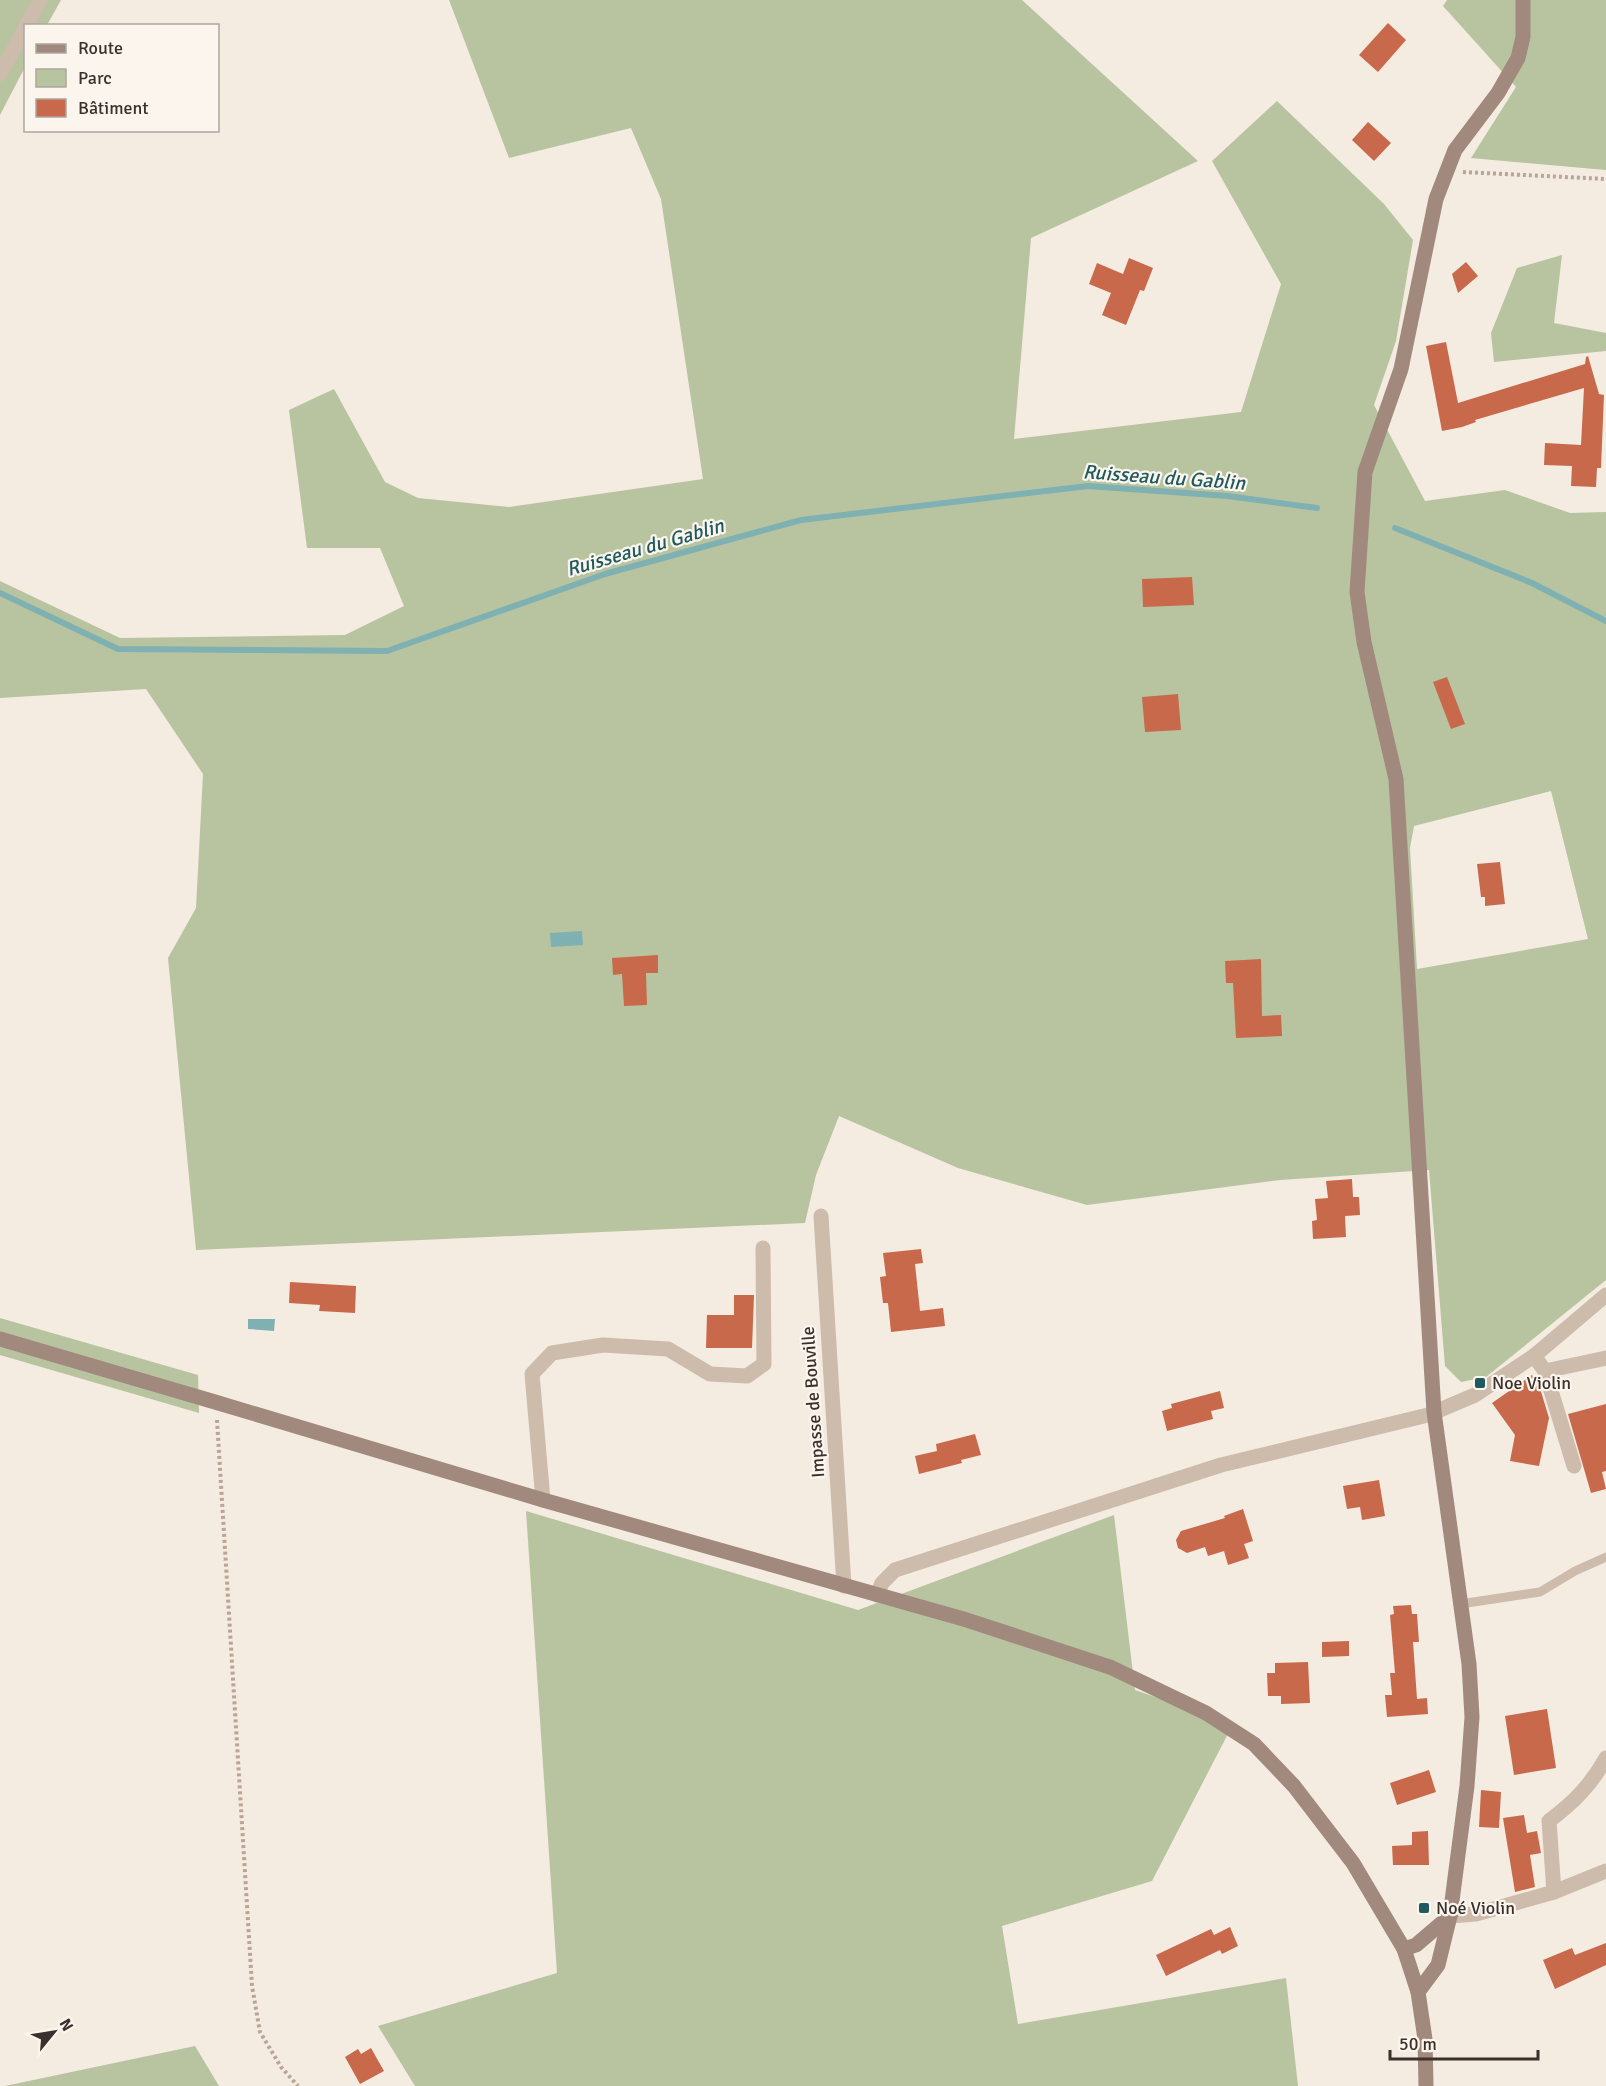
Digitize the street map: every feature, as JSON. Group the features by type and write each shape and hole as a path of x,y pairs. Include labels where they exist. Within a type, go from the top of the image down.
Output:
{"street":[{"path":"27,24 40,0"},
{"path":"1418,1992 1438,1965 1450,1916 1467,1786 1472,1717 1469,1664 1434,1412 1396,779 1382,711 1364,642 1356,592 1365,472 1401,369 1436,199 1455,150 1498,93 1518,58 1523,37 1522,0"},
{"path":"0,75 24,30"},
{"name":"Impasse de Bouville","path":"821,1216 844,1586"},
{"path":"543,1500 532,1374 552,1353 603,1346 668,1349 711,1374 747,1376 764,1364 763,1248"},
{"path":"877,1595 882,1583 895,1570 1221,1465 1428,1415 1475,1395 1534,1356 1606,1295"},
{"path":"0,1340 215,1401 543,1500 967,1620 1110,1667 1206,1713 1254,1744 1294,1786 1353,1863 1404,1949 1418,1992 1425,2039 1426,2086"},
{"path":"1534,1356 1545,1371 1574,1466"},
{"path":"1545,1371 1606,1358"},
{"path":"1554,1892 1549,1821 1569,1806 1593,1780 1606,1758"},
{"path":"1404,1949 1416,1945 1450,1916 1476,1914 1554,1892 1606,1871"}],"lane":[{"path":"1460,1604 1540,1592 1575,1571 1606,1557"}],"path":[{"path":"1447,171 1606,179"},
{"path":"215,1401 252,1986 260,2032 281,2067 298,2086"}],"green space":[{"path":"0,0 61,0 48,24 24,24 24,69 0,115"},
{"path":"449,0 1022,0 1198,161 1031,238 1014,439 1241,412 1281,284 1212,161 1277,101 1384,204 1413,240 1396,341 1374,405 1425,501 1505,490 1570,513 1606,512 1606,1280 1486,1377 1461,1382 1445,1366 1429,1170 1280,1180 1087,1205 958,1168 839,1116 816,1175 805,1223 196,1250 168,958 196,908 203,774 146,689 0,698 0,581 120,638 345,635 404,606 380,548 307,548 289,410 334,389 385,482 418,498 509,507 703,479 661,199 631,128 509,158","holes":["1551,791 1588,939 1417,969 1410,848 1414,826"]},
{"path":"1447,0 1606,0 1606,170 1471,158 1516,87 1443,6"},
{"path":"1562,255 1554,323 1606,333 1606,351 1494,362 1491,333 1517,268"},
{"path":"0,1318 198,1375 199,1413 0,1355"},
{"path":"526,1511 858,1610 1114,1515 1135,1690 1233,1724 1152,1881 1002,1926 1018,2024 1286,1978 1298,2086 415,2086 378,2026 557,1973"},
{"path":"195,2046 219,2086 5,2086"}],"water":[{"path":"582,931 583,945 551,947 550,933"},
{"path":"248,1319 275,1319 274,1331 248,1329"}],"building":[{"path":"1388,23 1406,40 1378,72 1359,55"},
{"path":"1368,122 1391,143 1374,161 1352,140"},
{"path":"1129,258 1153,268 1144,291 1140,290 1126,325 1102,315 1111,293 1089,284 1097,263 1123,274"},
{"path":"1466,262 1478,276 1458,293 1452,274"},
{"path":"1446,342 1458,403 1585,364 1588,356 1599,394 1604,395 1601,468 1597,468 1596,487 1571,486 1572,466 1544,465 1545,443 1581,445 1584,388 1475,420 1476,422 1462,427 1442,431 1426,346"},
{"path":"1192,577 1194,605 1143,607 1142,579"},
{"path":"1447,677 1465,724 1451,729 1433,682"},
{"path":"1178,694 1181,730 1145,732 1142,697"},
{"path":"1500,862 1505,904 1485,906 1485,897 1481,897 1477,864"},
{"path":"658,955 658,973 646,973 647,1005 624,1006 622,974 613,975 612,958"},
{"path":"1261,959 1262,1016 1281,1015 1282,1036 1236,1038 1233,983 1226,983 1225,961"},
{"path":"1352,1179 1353,1197 1359,1197 1360,1215 1345,1216 1346,1237 1313,1239 1312,1221 1317,1220 1315,1199 1328,1198 1326,1181"},
{"path":"921,1249 923,1263 915,1264 920,1311 943,1308 945,1326 891,1332 888,1303 883,1303 880,1277 886,1276 883,1253"},
{"path":"290,1282 356,1286 355,1313 319,1311 320,1305 289,1303"},
{"path":"734,1295 754,1295 752,1348 706,1348 707,1315 734,1315"},
{"path":"1532,1375 1539,1385 1549,1418 1539,1466 1510,1461 1515,1435 1492,1403"},
{"path":"1220,1391 1224,1408 1211,1411 1213,1419 1167,1431 1162,1411 1172,1408 1171,1404"},
{"path":"1606,1404 1606,1471 1602,1472 1606,1489 1591,1493 1568,1414"},
{"path":"975,1434 981,1455 961,1460 962,1463 919,1474 915,1456 937,1451 936,1444"},
{"path":"1379,1480 1385,1516 1362,1520 1360,1507 1347,1509 1343,1486"},
{"path":"1243,1509 1253,1541 1244,1544 1249,1558 1228,1565 1224,1551 1208,1556 1205,1547 1187,1553 1178,1548 1176,1540 1181,1531 1225,1518 1224,1516"},
{"path":"1411,1605 1412,1614 1417,1614 1419,1642 1413,1642 1417,1699 1427,1698 1428,1714 1387,1717 1385,1695 1392,1695 1390,1673 1395,1673 1390,1615 1394,1614 1393,1606"},
{"path":"1349,1641 1349,1656 1322,1657 1322,1642"},
{"path":"1308,1662 1310,1703 1281,1704 1281,1696 1268,1696 1267,1673 1275,1673 1275,1663"},
{"path":"1547,1709 1556,1768 1514,1775 1505,1716"},
{"path":"1429,1770 1436,1792 1397,1805 1390,1783"},
{"path":"1481,1790 1501,1792 1499,1828 1479,1827"},
{"path":"1524,1815 1527,1833 1537,1831 1541,1853 1530,1855 1535,1887 1515,1892 1503,1818"},
{"path":"1428,1831 1429,1865 1393,1865 1392,1846 1412,1845 1412,1832"},
{"path":"1230,1927 1238,1946 1222,1954 1220,1950 1166,1976 1156,1955 1211,1929 1214,1935"},
{"path":"1606,1943 1606,1965 1555,1989 1543,1960 1572,1948 1575,1955"},
{"path":"371,2048 384,2071 360,2084 345,2057 358,2049 361,2054"}],"waterway":[{"name":"Ruisseau du Gablin","path":"0,593 118,649 387,651 605,574 801,520 1088,486 1228,496 1317,508"},
{"name":"Ruisseau du Gablin","path":"1395,528 1532,583 1606,621"}],"place":[{"name":"Noe Violin","path":"1480,1383"},
{"name":"Noé Violin","path":"1424,1908"}]}
